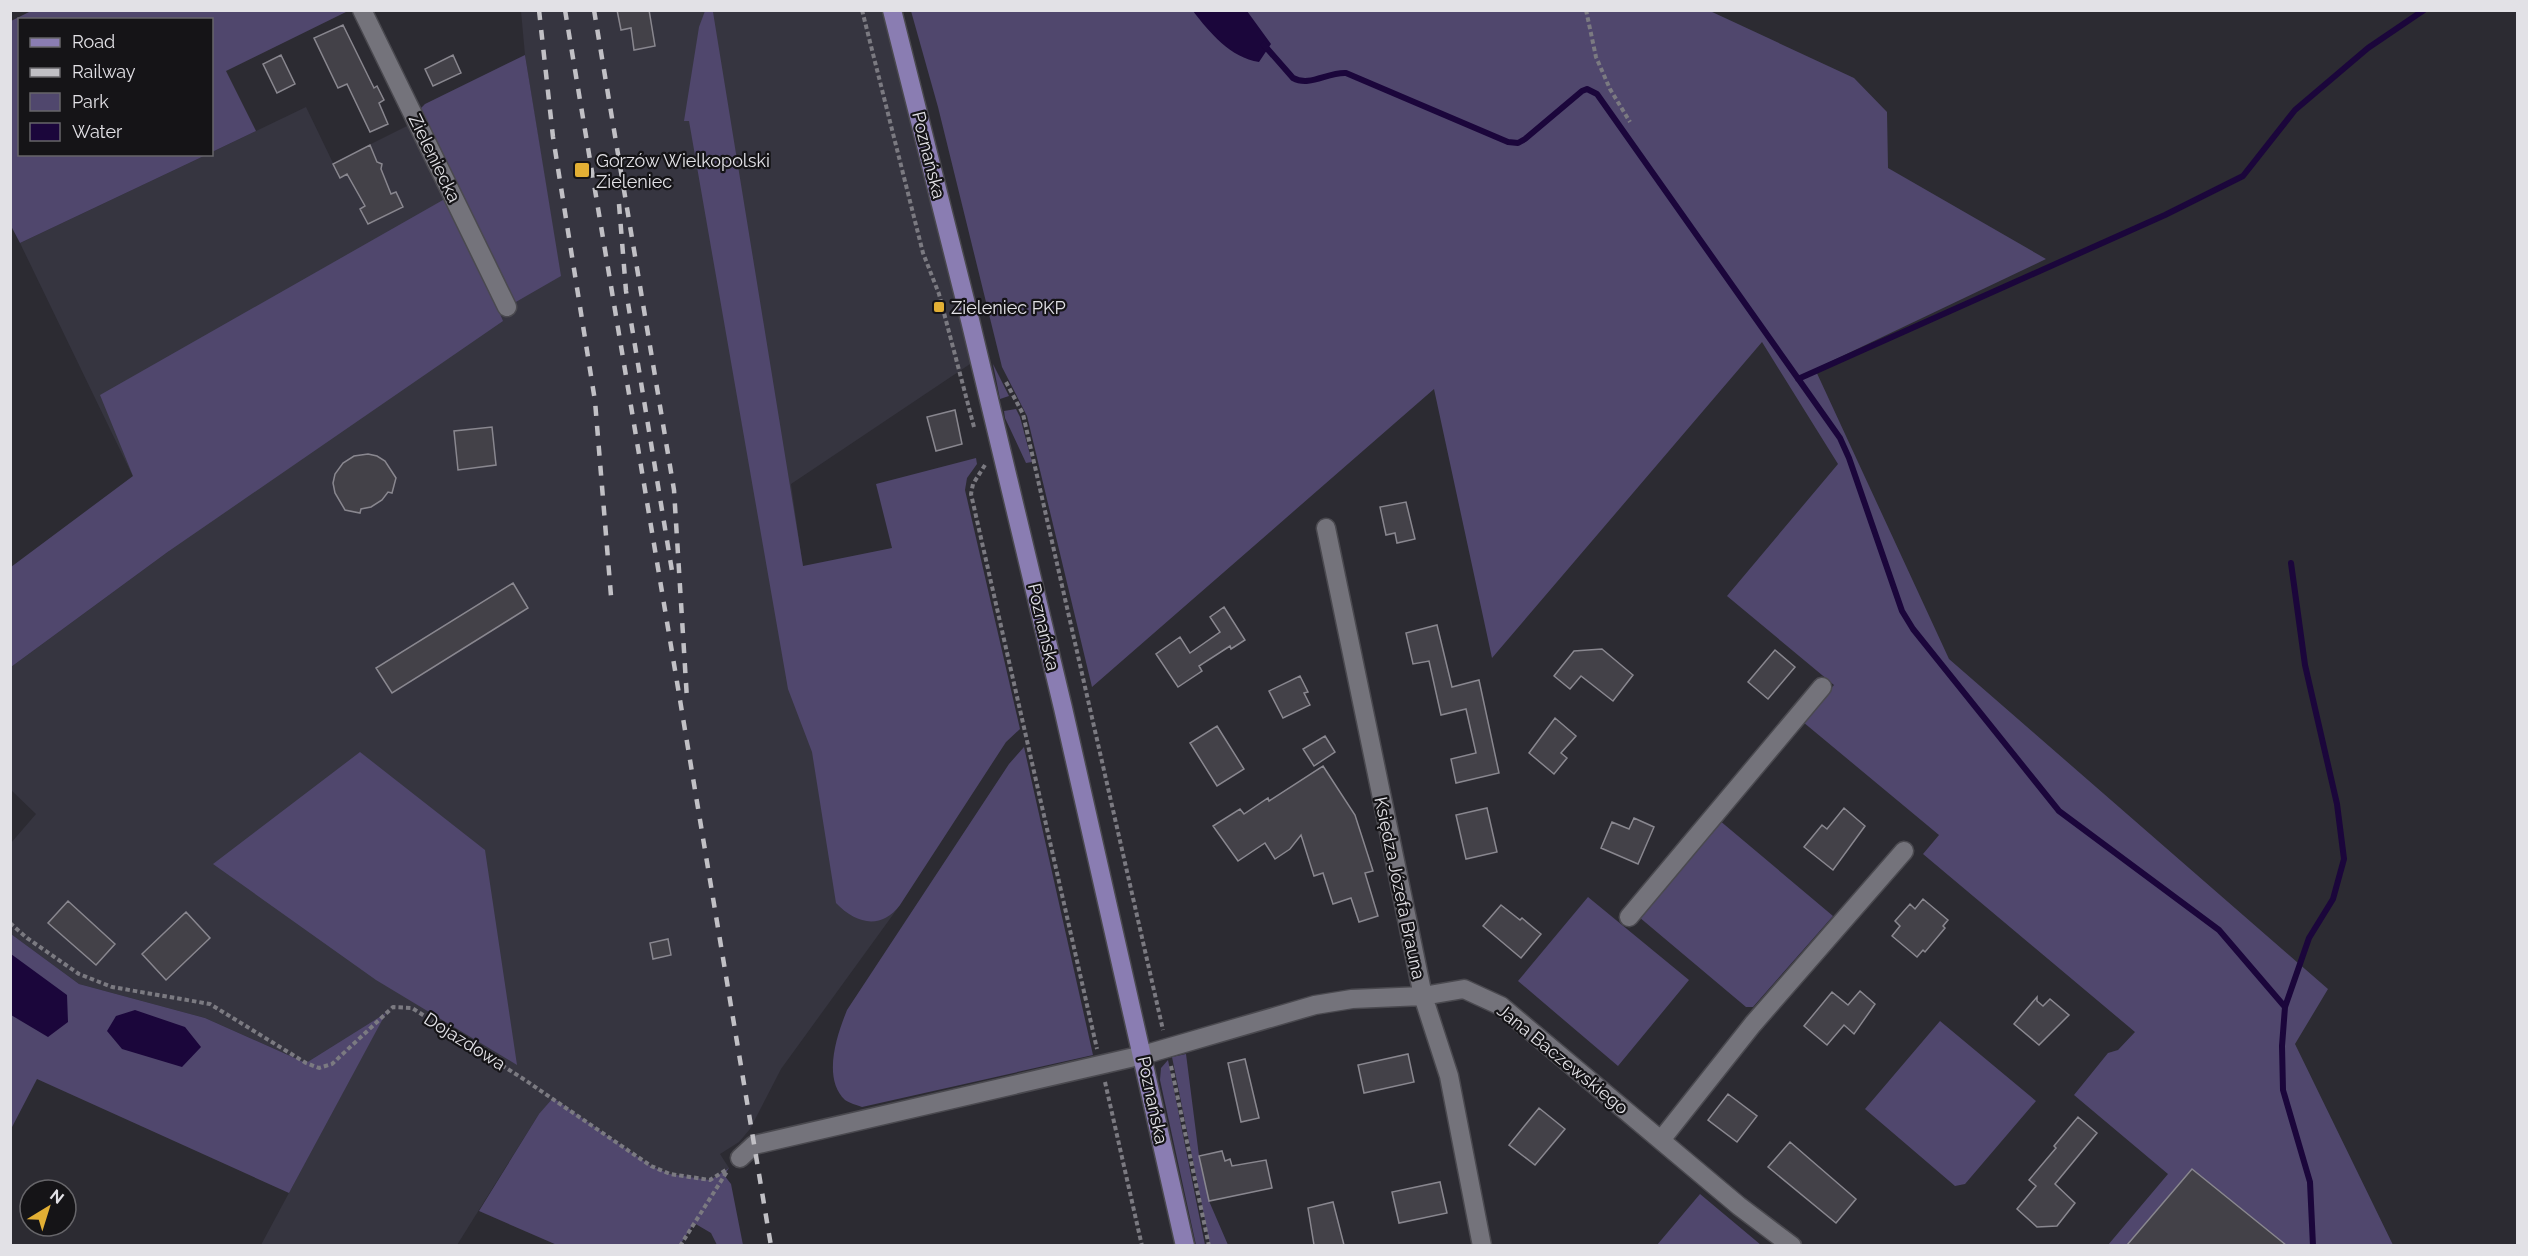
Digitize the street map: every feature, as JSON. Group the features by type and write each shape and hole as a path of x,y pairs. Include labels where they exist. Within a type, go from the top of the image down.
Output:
{"main road":[{"name":"Poznańska","path":"892,10 1014,499 1185,1245"}],"street":[{"name":"Zieleniecka","path":"362,10 507,307"},
{"name":"Księdza Józefa Brauna","path":"1326,528 1423,996 1449,1076 1482,1245"},
{"path":"1629,917 1822,687"},
{"path":"1661,1140 1753,1024 1904,851"},
{"name":"Jana Baczewskiego","path":"740,1158 754,1145 1143,1055 1315,1005 1352,999 1423,996 1464,989 1501,1006 1739,1206 1792,1245"}],"path":[{"path":"862,10 923,253 939,294 976,433"},
{"path":"1586,10 1596,57 1610,89 1630,122"},
{"path":"1016,402 1023,414 1047,516 1209,1245"},
{"path":"986,463 973,484 971,494 1142,1245"},
{"name":"Dojazdowa","path":"10,923 27,939 79,974 112,987 210,1004 306,1063 319,1068 332,1064 393,1007 412,1008 525,1080 651,1166 670,1173 710,1180 730,1167 680,1245"}],"shaded area":[{"path":"521,11 892,11 979,358 791,484 803,567 900,905 781,1069 750,1129 739,1142 720,1154 729,1168 710,1180 670,1174 651,1166 602,1131 539,1114 457,1245 261,1245 385,1014 306,1063 205,1018 79,984 11,934 11,843 36,814 11,790 11,667 169,551 20,243 204,156 213,156 213,152 306,107 333,163 417,121 560,276 525,55"}],"green space":[{"path":"33,10 348,10 226,71 256,131 213,152 213,18 18,18 18,156 204,156 20,243 10,224 11,21"},
{"path":"705,11 717,11 713,12 803,566 892,548 876,484 976,458 977,464 967,478 965,490 1020,729 1006,742 900,905 893,913 877,921 852,916 836,903 812,752 788,689 689,121 684,121 699,27"},
{"path":"911,11 1710,11 1854,78 1887,112 1888,168 2046,259 1815,369 1949,659 2328,989 2295,1044 2393,1245 2108,1245 2168,1174 2074,1095 2108,1053 2118,1050 2135,1032 1923,854 1939,835 1803,722 1834,685 1727,596 1838,464 1762,342 1492,658 1434,389 1092,687 1027,416 1002,367 938,107"},
{"path":"525,55 561,276 507,307 414,115 425,104"},
{"path":"450,196 503,321 169,551 11,667 11,567 133,476 100,395"},
{"path":"993,364 1009,396 1000,399"},
{"path":"1016,409 1032,462 1026,463 1005,418 1004,411"},
{"path":"1024,747 1093,1055 862,1107 845,1100 838,1091 833,1068 836,1044 847,1010 1009,764"},
{"path":"360,752 485,850 517,1065 376,980 213,864"},
{"path":"1719,820 1833,916 1753,1007 1746,1007 1639,917"},
{"path":"1588,897 1689,980 1618,1066 1518,981"},
{"path":"11,934 79,984 205,1018 306,1063 386,1013 289,1193 37,1079 11,1129"},
{"path":"1940,1021 2036,1101 1965,1184 1955,1186 1865,1109"},
{"path":"1186,1054 1199,1156 1209,1201 1228,1245 1210,1245 1172,1057"},
{"path":"1168,1060 1205,1245 1196,1245 1160,1080 1161,1068"},
{"path":"553,1098 651,1166 670,1174 710,1180 729,1168 724,1175 731,1184 743,1245 717,1245 711,1233 694,1223 680,1245 557,1245 479,1211 539,1114"},
{"path":"1700,1194 1761,1245 1657,1245"}],"water":[{"path":"1193,11 1247,11 1271,44 1259,62 1249,60 1222,43"},
{"path":"11,954 67,995 68,1022 48,1037 11,1015"},
{"path":"135,1010 185,1027 201,1047 182,1067 122,1049 107,1031 116,1016"}],"building":[{"path":"617,10 649,10 655,46 634,50 631,28 621,30"},
{"path":"343,25 374,88 377,86 384,100 379,103 388,124 370,132 347,84 338,88 314,38"},
{"path":"281,55 295,84 277,93 263,64"},
{"path":"453,55 461,73 433,86 425,69"},
{"path":"370,145 377,162 382,164 381,169 391,194 396,192 403,207 368,224 360,209 365,206 347,174 340,178 333,164"},
{"path":"955,410 962,444 936,451 927,417"},
{"path":"492,427 496,465 458,470 454,431"},
{"path":"368,454 385,461 396,478 392,493 388,492 382,500 371,507 361,509 360,513 345,510 335,493 333,483 335,474 343,463 354,456"},
{"path":"1406,502 1415,539 1397,543 1395,533 1386,535 1380,507"},
{"path":"513,583 528,608 392,693 376,668"},
{"path":"1224,607 1245,640 1231,649 1230,646 1199,666 1202,671 1178,687 1156,654 1180,637 1190,653 1220,632 1210,617"},
{"path":"1437,625 1452,687 1479,680 1499,773 1456,783 1451,759 1476,753 1466,709 1441,715 1429,661 1413,664 1406,633"},
{"path":"1602,649 1633,675 1613,701 1581,676 1570,689 1554,676 1574,651"},
{"path":"1775,650 1795,667 1768,699 1748,682"},
{"path":"1300,676 1308,692 1304,693 1310,705 1283,718 1269,691"},
{"path":"1555,718 1576,736 1561,753 1567,758 1554,774 1529,753"},
{"path":"1217,726 1244,769 1217,786 1190,743"},
{"path":"1325,736 1335,752 1314,766 1303,749"},
{"path":"1323,766 1355,815 1373,871 1365,873 1378,916 1359,922 1351,898 1333,904 1323,873 1314,876 1301,835 1290,849 1275,859 1265,843 1238,861 1213,826 1240,809 1244,814 1268,798 1269,801"},
{"path":"1487,808 1497,852 1466,859 1456,815"},
{"path":"1844,808 1865,826 1833,870 1804,847 1822,825 1827,829"},
{"path":"1634,818 1654,827 1638,864 1601,848 1612,822 1629,829"},
{"path":"1923,899 1948,920 1943,926 1945,928 1925,952 1923,950 1917,957 1892,936 1900,926 1895,921 1910,904 1915,909"},
{"path":"68,901 115,944 96,965 48,923"},
{"path":"1501,905 1520,920 1522,918 1541,934 1521,958 1483,926"},
{"path":"186,912 210,938 166,980 142,954"},
{"path":"668,939 671,955 653,959 650,943"},
{"path":"1860,991 1875,1004 1854,1034 1844,1025 1827,1045 1804,1026 1832,992 1848,1005"},
{"path":"2037,997 2037,1001 2043,1006 2050,999 2069,1015 2039,1045 2014,1024"},
{"path":"1408,1054 1414,1082 1364,1093 1358,1065"},
{"path":"1245,1059 1259,1118 1241,1122 1228,1063"},
{"path":"1728,1094 1757,1116 1737,1142 1708,1120"},
{"path":"1539,1108 1565,1129 1535,1165 1509,1145"},
{"path":"2078,1117 2097,1133 2055,1184 2075,1203 2057,1226 2037,1227 2017,1209 2036,1186 2029,1180"},
{"path":"1790,1142 1856,1199 1836,1223 1768,1167"},
{"path":"1222,1151 1225,1161 1230,1159 1232,1166 1266,1160 1272,1188 1209,1201 1199,1156"},
{"path":"2192,1169 2286,1245 2127,1245"},
{"path":"1440,1182 1447,1213 1399,1223 1392,1192"},
{"path":"1333,1202 1344,1245 1314,1245 1308,1208"}],"waterway":[{"path":"1798,379 2165,215 2243,176 2295,110 2368,48 2424,10"},
{"path":"1264,45 1293,78 1306,81 1346,73 1508,142 1518,143 1525,139 1582,91 1587,89 1597,94 1840,438 1902,611 1913,629 2059,811 2219,930 2285,1007 2282,1046 2283,1090 2310,1182 2313,1246"},
{"path":"2285,1007 2309,938 2333,899 2344,859 2337,804 2305,665 2291,563"}],"railway":[{"path":"539,10 553,137 595,401 611,596"},
{"path":"565,10 771,1246"},
{"path":"594,10 674,490 687,699"},
{"path":"619,204 626,291 673,577"}],"place":[{"name":"Gorzów Wielkopolski Zieleniec","path":"582,170"},
{"name":"Zieleniec PKP","path":"939,307"}]}
